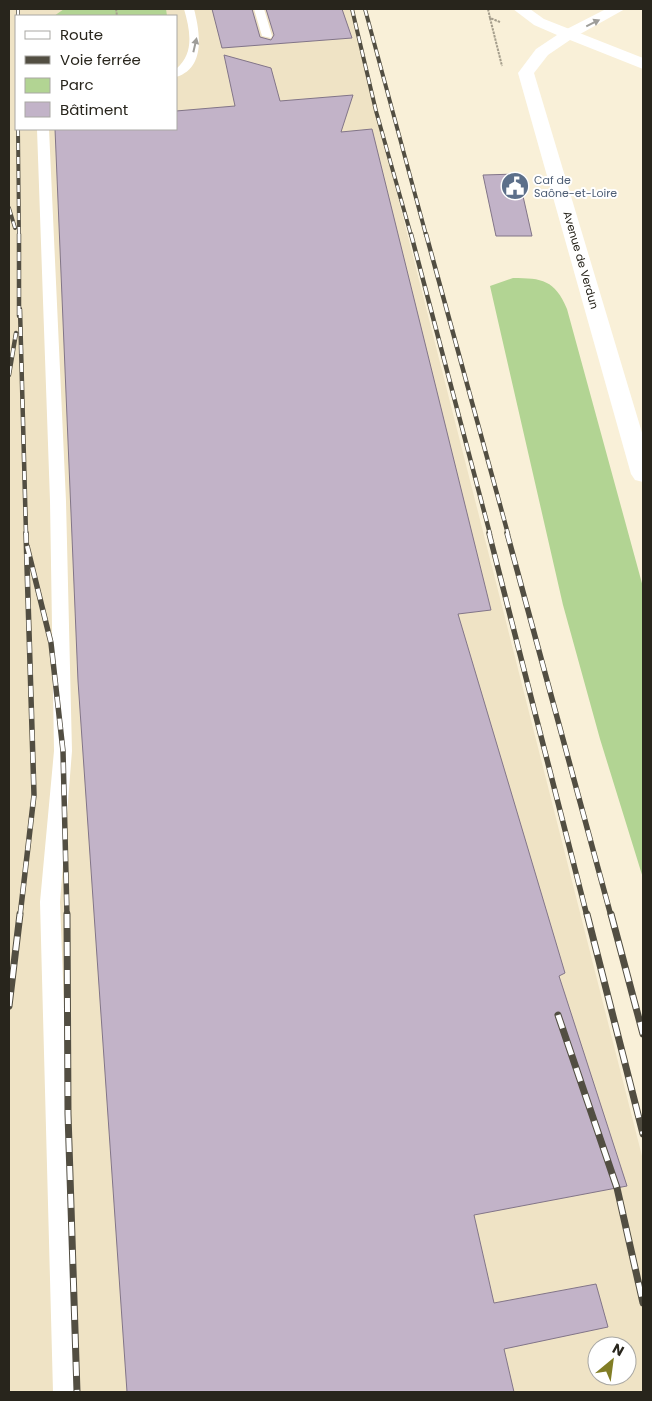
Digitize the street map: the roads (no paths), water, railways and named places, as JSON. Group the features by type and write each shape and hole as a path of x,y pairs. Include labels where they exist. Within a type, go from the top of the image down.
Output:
{"main road":[{"path":"520,9 539,22 567,35 643,64"},
{"path":"567,35 617,9"},
{"name":"Avenue de Verdun","path":"567,35 542,52 526,73 643,474"}],"lane":[{"path":"178,73 188,66 198,39 190,9"},
{"path":"259,9 267,36"},
{"path":"43,130 58,501 63,751 50,902 66,1392"}],"railway":[{"path":"18,9 18,15"},
{"path":"352,9 376,111 411,235"},
{"path":"365,9 426,235"},
{"path":"18,130 19,235"},
{"path":"9,208 15,228"},
{"path":"411,234 490,534"},
{"path":"426,234 508,534"},
{"path":"19,235 19,316"},
{"path":"20,309 26,534"},
{"path":"9,375 16,333"},
{"path":"20,916 34,795 26,533"},
{"path":"489,533 587,916"},
{"path":"507,533 611,916"},
{"path":"27,546 51,643 63,751 67,916"},
{"path":"9,1006 20,914"},
{"path":"67,914 68,1114 77,1392"},
{"path":"587,914 643,1134"},
{"path":"611,914 643,1034"},
{"path":"558,1015 617,1188 643,1303"}],"place":[{"name":"Caf de Saône-et-Loire","path":"515,186"}]}
